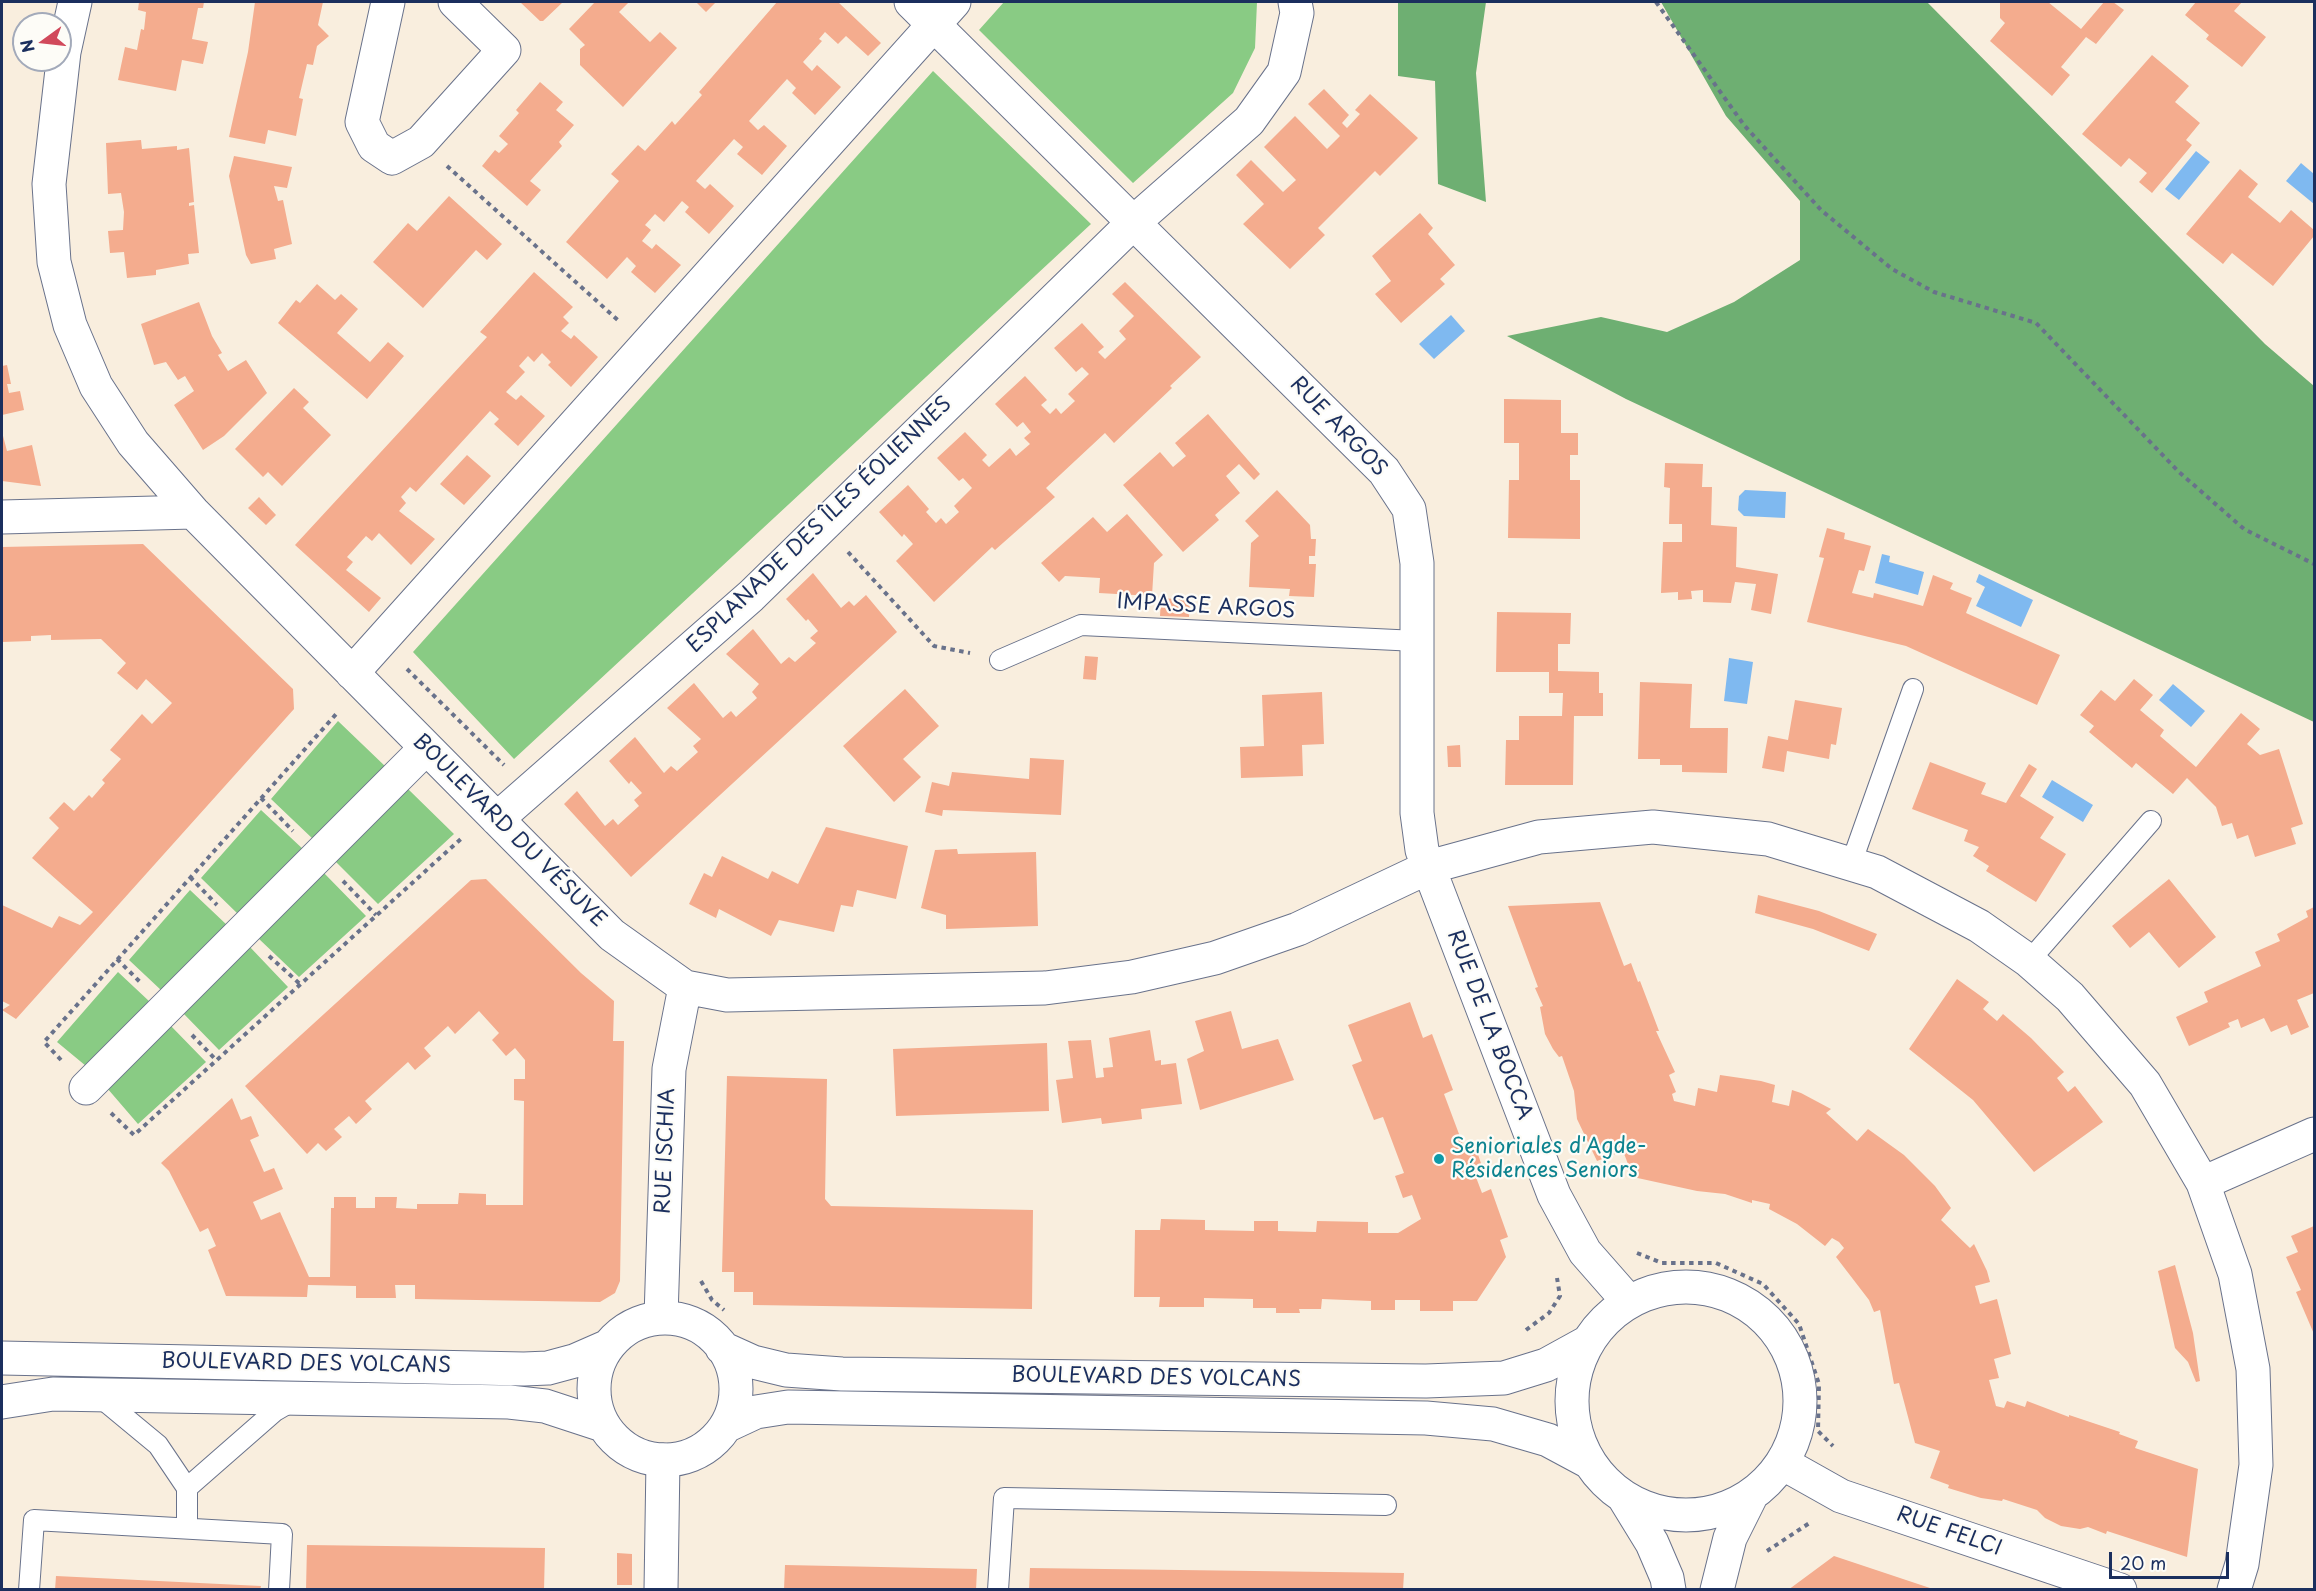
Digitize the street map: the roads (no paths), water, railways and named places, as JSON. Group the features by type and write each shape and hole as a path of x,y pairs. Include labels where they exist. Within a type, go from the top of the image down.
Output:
{"street":[{"name":"BOULEVARD DU VÉSUVE","path":"75,2 64,52 49,184 54,262 70,325 96,386 133,443 192,512 612,935 685,987 727,995 1045,988 1132,978 1215,957 1298,929 1429,867 1539,837 1653,827 1768,839 1877,872 1979,926 2029,961 2070,997 2145,1084 2203,1183 2235,1274 2253,1369 2256,1465 2242,1564 2234,1590"},
{"path":"388,2 362,122 374,146 392,158 421,142 504,50 455,2"},
{"path":"911,2 943,13 1134,222"},
{"name":"ESPLANADE DES ÎLES ÉOLIENNES","path":"497,819 751,596 1134,222 1249,121 1284,72 1297,13 1295,2"},
{"path":"352,673 943,13"},
{"name":"RUE ARGOS","path":"1134,222 1384,471 1410,509 1417,563 1417,813 1422,850 1429,867"},
{"path":"2,517 192,512"},
{"path":"86,1088 426,748"},
{"name":"RUE DE LA BOCCA","path":"1429,867 1554,1195 1585,1252 1628,1301"},
{"name":"RUE ISCHIA","path":"662,1317 669,1069 685,987"},
{"path":"2203,1183 2314,1134"},
{"path":"1669,1590 1667,1578 1652,1543 1625,1499 1589,1462 1574,1424 1573,1413 1573,1382 1586,1343 1605,1320 1628,1301 1669,1287 1713,1289 1753,1306 1783,1338 1800,1379 1800,1423 1784,1464 1750,1498 1730,1538 1717,1590"},
{"path":"662,1317 685,1320 706,1331 722,1348 732,1366 736,1387 734,1407 726,1426 714,1441 699,1452 681,1458 663,1460 639,1456 618,1444 603,1425 595,1406 593,1386 597,1366 606,1347 621,1332 641,1322 662,1317"},
{"name":"BOULEVARD DES VOLCANS","path":"722,1348 753,1362 786,1370 842,1374 1426,1381 1504,1378 1546,1365 1586,1343"},
{"name":"BOULEVARD DES VOLCANS","path":"2,1358 524,1369 548,1368 574,1361 606,1347"},
{"name":"BOULEVARD DES VOLCANS","path":"2,1402 53,1394 100,1397 509,1402 545,1406 603,1425"},
{"name":"BOULEVARD DES VOLCANS","path":"726,1426 756,1412 788,1407 1426,1418 1493,1424 1548,1440 1589,1462"},
{"path":"661,1590 663,1460"},
{"name":"RUE FELCI","path":"1784,1464 1841,1496 2120,1590"},
{"path":"1625,1499 1665,1515 1709,1515 1750,1498"}],"lane":[{"name":"IMPASSE ARGOS","path":"1000,660 1081,625 1417,641"},
{"path":"1851,864 1913,689"},
{"path":"2029,961 2151,821"},
{"path":"100,1397 158,1445 187,1488 187,1528"},
{"path":"187,1488 275,1411 294,1400"},
{"path":"998,1590 1004,1498 1386,1505"},
{"path":"29,1590 34,1520 282,1534 279,1590"}],"water":[{"path":"2196,151 2210,162 2179,200 2165,189"},
{"path":"2301,163 2314,174 2314,204 2286,181"},
{"path":"1451,315 1465,331 1434,359 1419,344"},
{"path":"1745,490 1786,492 1785,518 1744,516 1738,510 1739,496"},
{"path":"1882,554 1890,556 1889,562 1924,572 1918,595 1875,583"},
{"path":"1979,574 2033,600 2021,627 1976,606 1985,587 1976,582"},
{"path":"1729,658 1753,662 1747,704 1724,701"},
{"path":"2173,684 2205,711 2191,727 2159,700"},
{"path":"2052,780 2093,805 2083,822 2042,797"}],"place":[{"name":"Senioriales d'Agde- Résidences Seniors","path":"1439,1159"}]}
